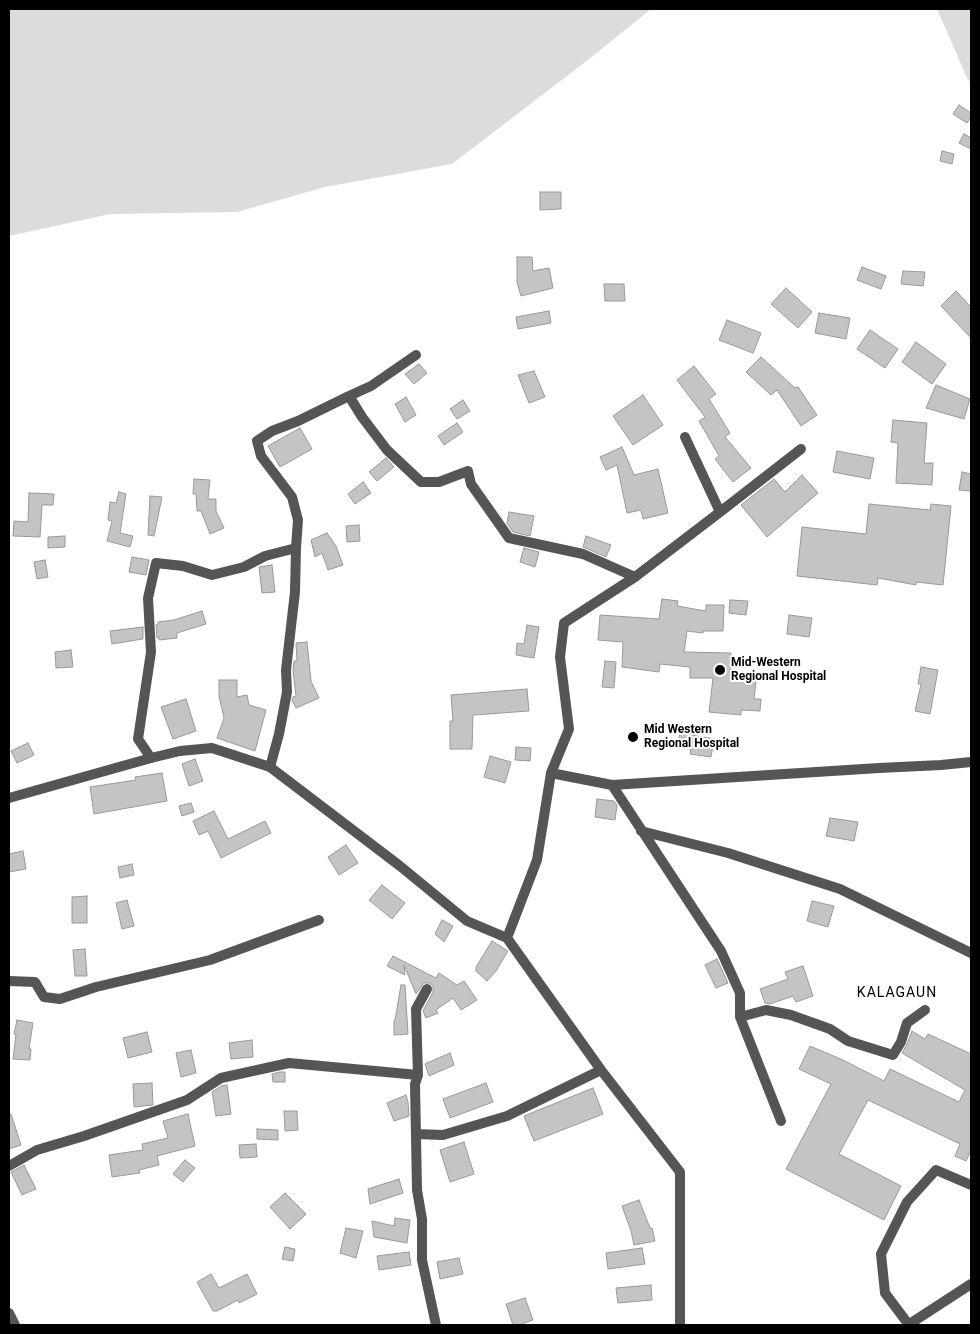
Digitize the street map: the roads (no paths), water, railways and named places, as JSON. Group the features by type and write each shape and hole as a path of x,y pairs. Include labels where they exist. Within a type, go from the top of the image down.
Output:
{"street":[{"path":"270,767 287,692 286,670 295,592 298,520 292,497 260,456 257,441 272,431 298,422 371,386 416,356"},
{"path":"349,396 387,450 421,482 439,482 468,471 471,484 509,538 583,554 635,577"},
{"path":"685,437 720,512"},
{"path":"507,938 538,860 551,773 569,729 560,657 564,622 635,577 801,449"},
{"path":"151,758 138,740 151,652 148,598 156,563 183,566 212,575 244,567 265,556 296,548"},
{"path":"9,798 151,758 180,751 212,748 270,767 400,866 467,921 507,938 601,1070 680,1172 680,1325"},
{"path":"551,773 612,785 971,762"},
{"path":"612,785 721,951 740,993 740,1017 781,1120"},
{"path":"641,831 728,853 840,889 971,954"},
{"path":"9,981 35,982 44,996 60,999 96,987 210,960 319,920"},
{"path":"427,990 416,1009 418,1075 414,1084 417,1190 422,1220 422,1260 436,1325"},
{"path":"740,1017 766,1010 791,1015 830,1029 848,1041 876,1048 893,1055 901,1042 907,1023 925,1010"},
{"path":"9,1166 37,1150 84,1136 187,1100 221,1078 289,1063 418,1075"},
{"path":"416,1134 443,1135 507,1116 601,1070"},
{"path":"971,1185 936,1170 908,1202 881,1254 885,1293 908,1325 971,1284"},
{"path":"9,1313 15,1325"}],"place":[{"name":"Mid-Western Regional Hospital","path":"720,670"},
{"name":"Mid Western Regional Hospital","path":"633,737"}],"district":[{"name":"KALAGAUN","path":"897,993"}]}
